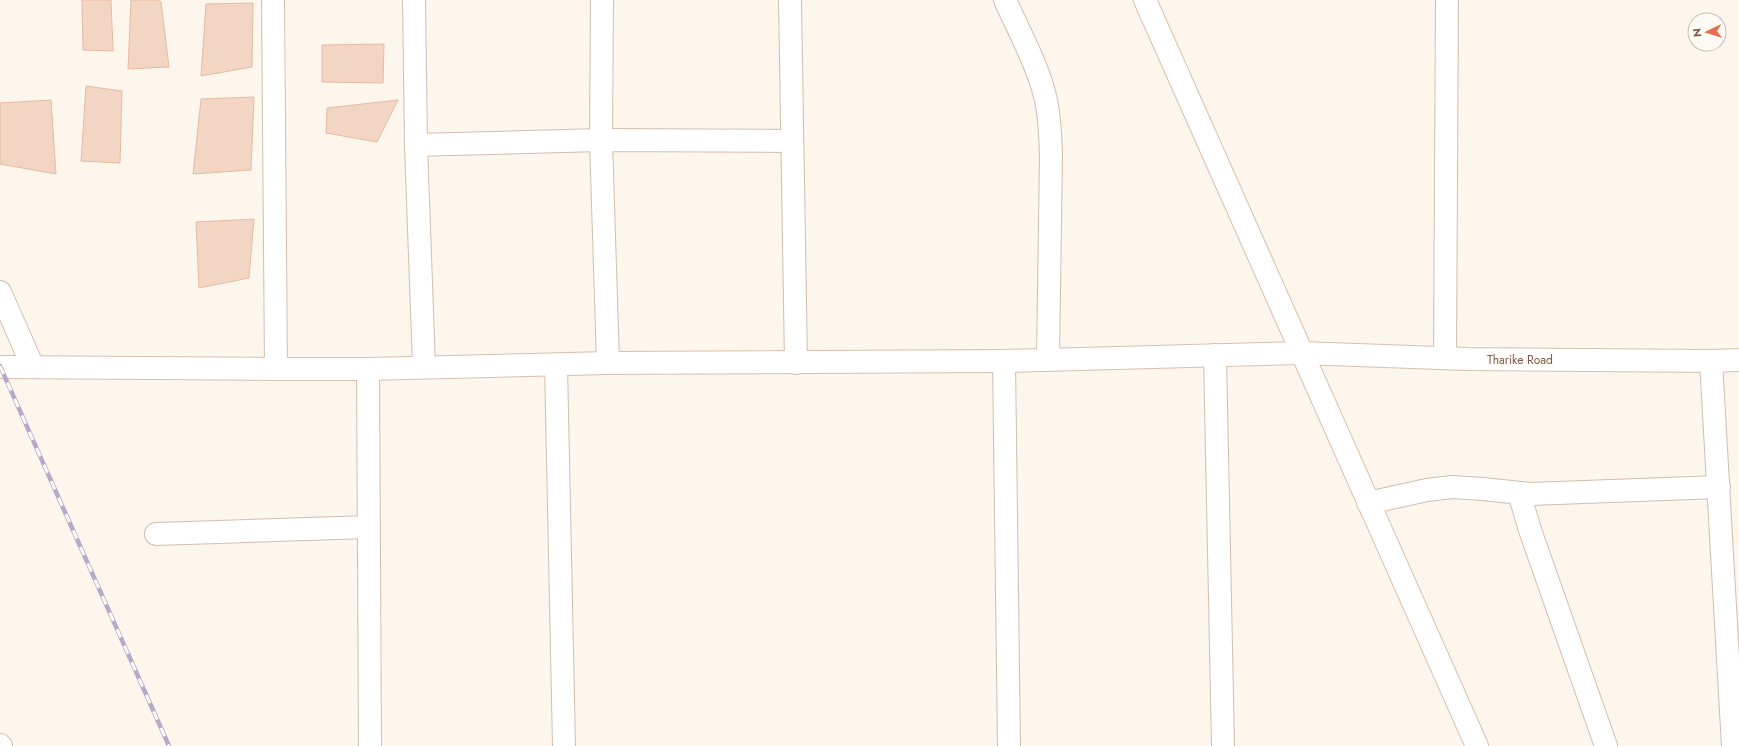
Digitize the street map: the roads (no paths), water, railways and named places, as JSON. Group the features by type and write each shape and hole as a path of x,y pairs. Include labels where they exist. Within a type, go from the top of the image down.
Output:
{"street":[{"path":"273,0 276,370"},
{"path":"414,0 416,145 424,366"},
{"path":"602,0 601,140 608,363"},
{"path":"790,0 796,363"},
{"path":"1005,0 1039,77 1045,96 1050,121 1051,154 1048,359"},
{"path":"1146,0 1301,353 1477,746"},
{"path":"1445,358 1447,0"},
{"path":"416,145 601,140 792,141"},
{"path":"0,292 33,367"},
{"name":"Tharike Road","path":"0,367 276,370 608,363 1004,361 1301,353 1445,358 1739,360"},
{"path":"1216,355 1223,746"},
{"path":"1004,361 1008,746"},
{"path":"1711,361 1735,686 1733,746"},
{"path":"556,365 564,746"},
{"path":"368,369 370,746"},
{"path":"1368,504 1427,490 1452,487 1519,493 1720,487"},
{"path":"1519,493 1531,533 1606,746"},
{"path":"156,534 368,527"}],"railway":[{"path":"0,366 169,746"}]}
